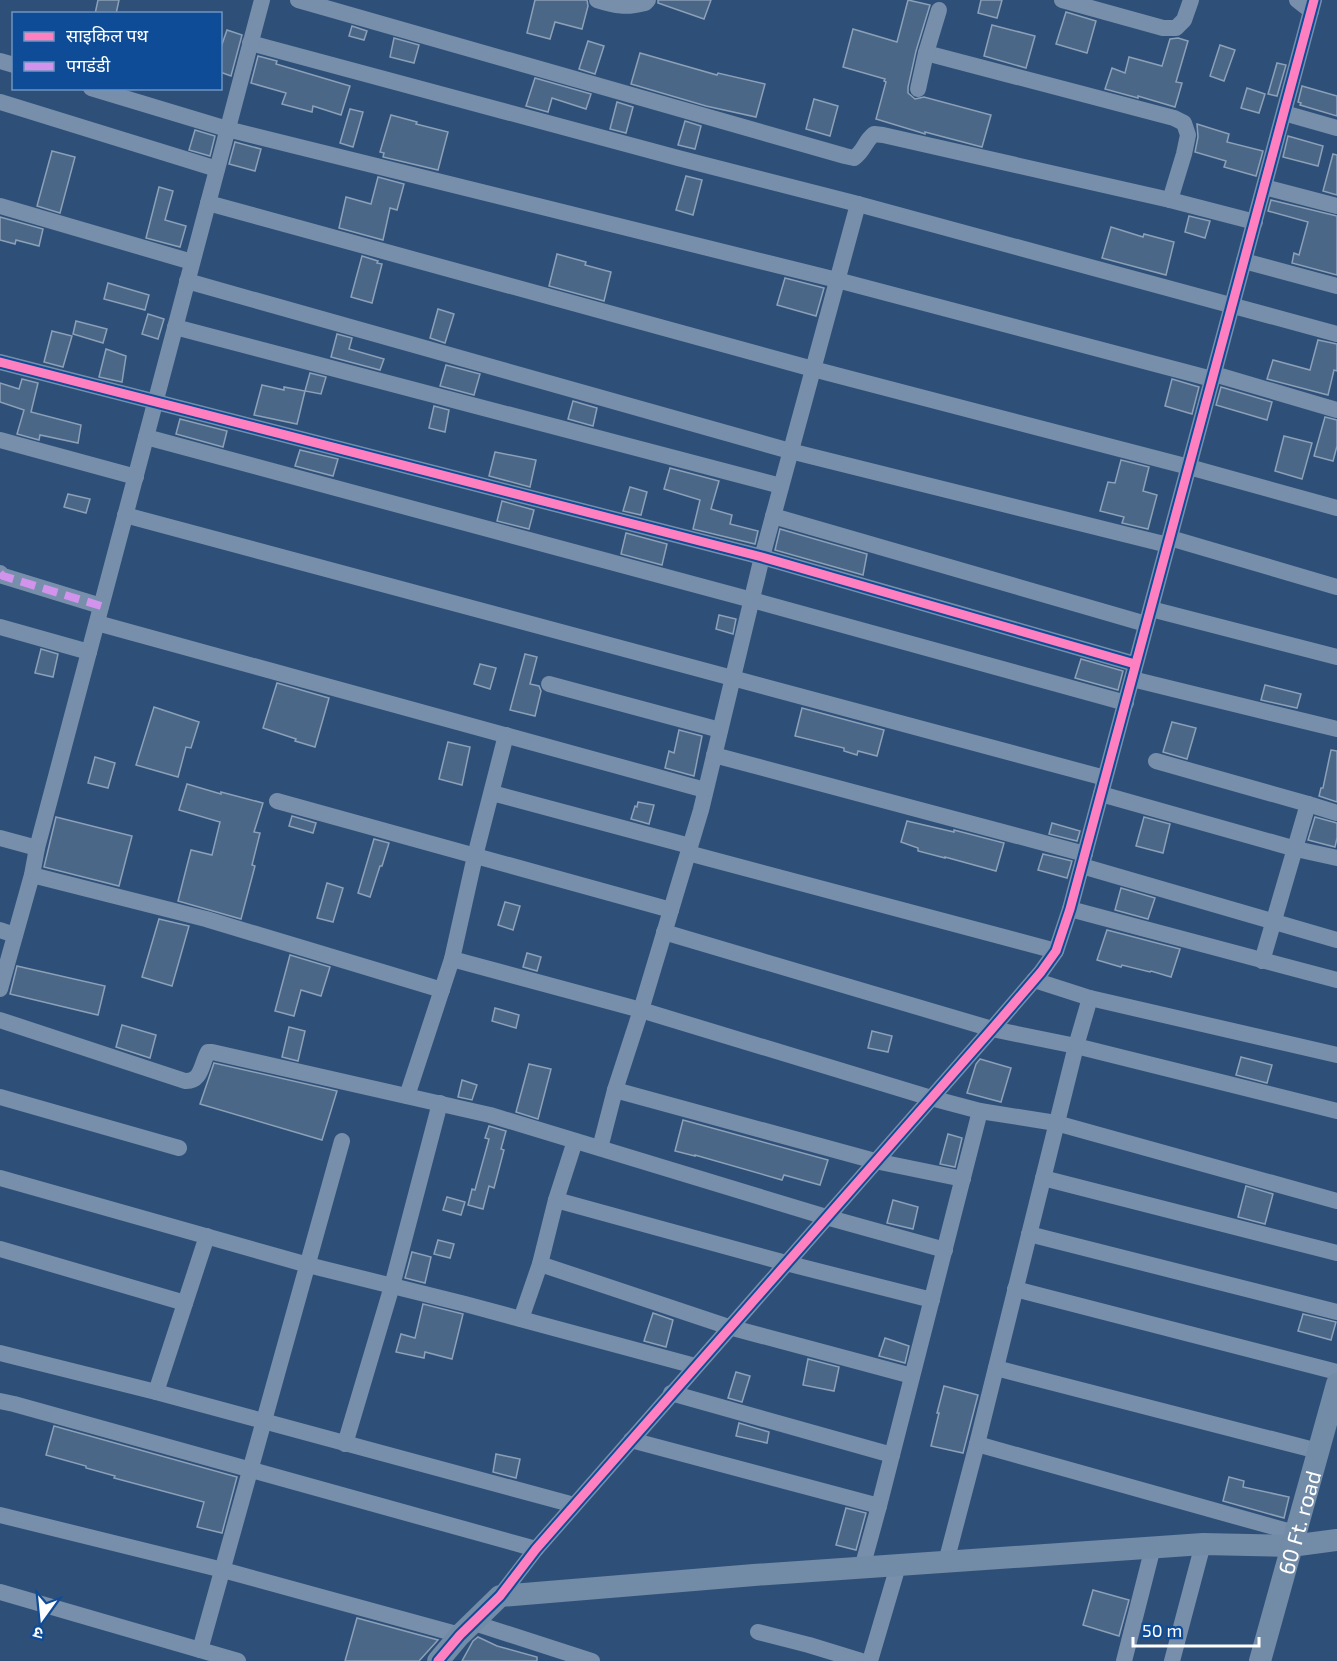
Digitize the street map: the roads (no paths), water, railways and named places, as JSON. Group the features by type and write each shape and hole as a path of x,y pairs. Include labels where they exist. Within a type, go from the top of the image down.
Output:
{"street":[{"path":"0,989 7,932 32,875 262,0"},
{"path":"298,0 845,156 854,158 861,153 867,139 874,134 883,135 1170,200 1254,222"},
{"path":"597,0 631,7 648,0"},
{"path":"1062,0 1110,6 1163,28 1176,28 1184,20 1191,0"},
{"path":"438,1661 500,1596 536,1549 992,1029 1056,951 1084,860 1312,6 1297,0"},
{"path":"918,89 939,10"},
{"path":"250,43 1337,334"},
{"path":"926,52 1174,118 1184,123 1188,135 1185,154 1170,200"},
{"path":"98,90 227,129 837,280 1337,410"},
{"path":"0,102 217,169"},
{"path":"1284,113 1337,128"},
{"path":"1264,187 1337,206"},
{"path":"208,203 813,369 1337,508"},
{"path":"600,1148 615,1090 689,849 762,557 858,204"},
{"path":"0,206 192,262"},
{"path":"1244,261 1337,286"},
{"path":"187,281 790,451 1169,542 1337,587"},
{"path":"175,327 781,486"},
{"path":"0,362 762,557 1133,672 1337,729"},
{"path":"146,437 1126,703"},
{"path":"0,440 136,477"},
{"path":"125,515 733,677 1103,786 1296,849 1337,858"},
{"path":"773,516 1148,616 1337,657"},
{"path":"0,573 99,615 506,735 705,790"},
{"path":"0,627 89,652"},
{"path":"549,684 720,730"},
{"path":"407,1096 452,959 506,735"},
{"path":"714,755 1084,860 1337,940"},
{"path":"1156,761 1337,813"},
{"path":"492,793 1056,951"},
{"path":"277,801 671,910"},
{"path":"1263,961 1308,804"},
{"path":"0,838 38,848"},
{"path":"32,875 206,919 442,990"},
{"path":"1070,909 1337,980"},
{"path":"664,932 992,1029 1076,1046 1337,1111"},
{"path":"452,959 641,1010 931,1098 981,1111 1056,1124 1337,1201"},
{"path":"1034,980 1090,998 1337,1055"},
{"path":"946,1562 1090,998"},
{"path":"0,1020 185,1082 192,1082 198,1077 205,1057 208,1052 212,1052 490,1115 826,1217 945,1250"},
{"path":"615,1090 875,1161 963,1179"},
{"path":"0,1097 179,1148"},
{"path":"345,1444 392,1286 440,1103"},
{"path":"862,1568 981,1111"},
{"path":"200,1650 342,1141"},
{"path":"521,1319 540,1264 556,1200 575,1141"},
{"path":"0,1178 308,1265 695,1366"},
{"path":"1043,1178 1337,1253"},
{"path":"556,1200 932,1300"},
{"path":"1029,1234 1337,1312"},
{"path":"156,1392 207,1236"},
{"path":"0,1249 185,1303"},
{"path":"540,1264 729,1327 912,1376"},
{"path":"1015,1289 1337,1372"},
{"path":"0,1353 156,1392 574,1505"},
{"path":"996,1368 1318,1451"},
{"name":"60 Ft. road","path":"1260,1661 1337,1384"},
{"path":"671,1393 892,1455"},
{"path":"0,1401 536,1549"},
{"path":"631,1440 879,1506"},
{"path":"977,1444 1293,1540"},
{"path":"0,1515 592,1661"},
{"path":"500,1596 1153,1547 1337,1540"},
{"path":"1172,1661 1203,1544"},
{"path":"1124,1661 1153,1547"},
{"path":"870,1661 897,1566"},
{"path":"0,1592 236,1661"},
{"path":"758,1632 861,1661"}]}
